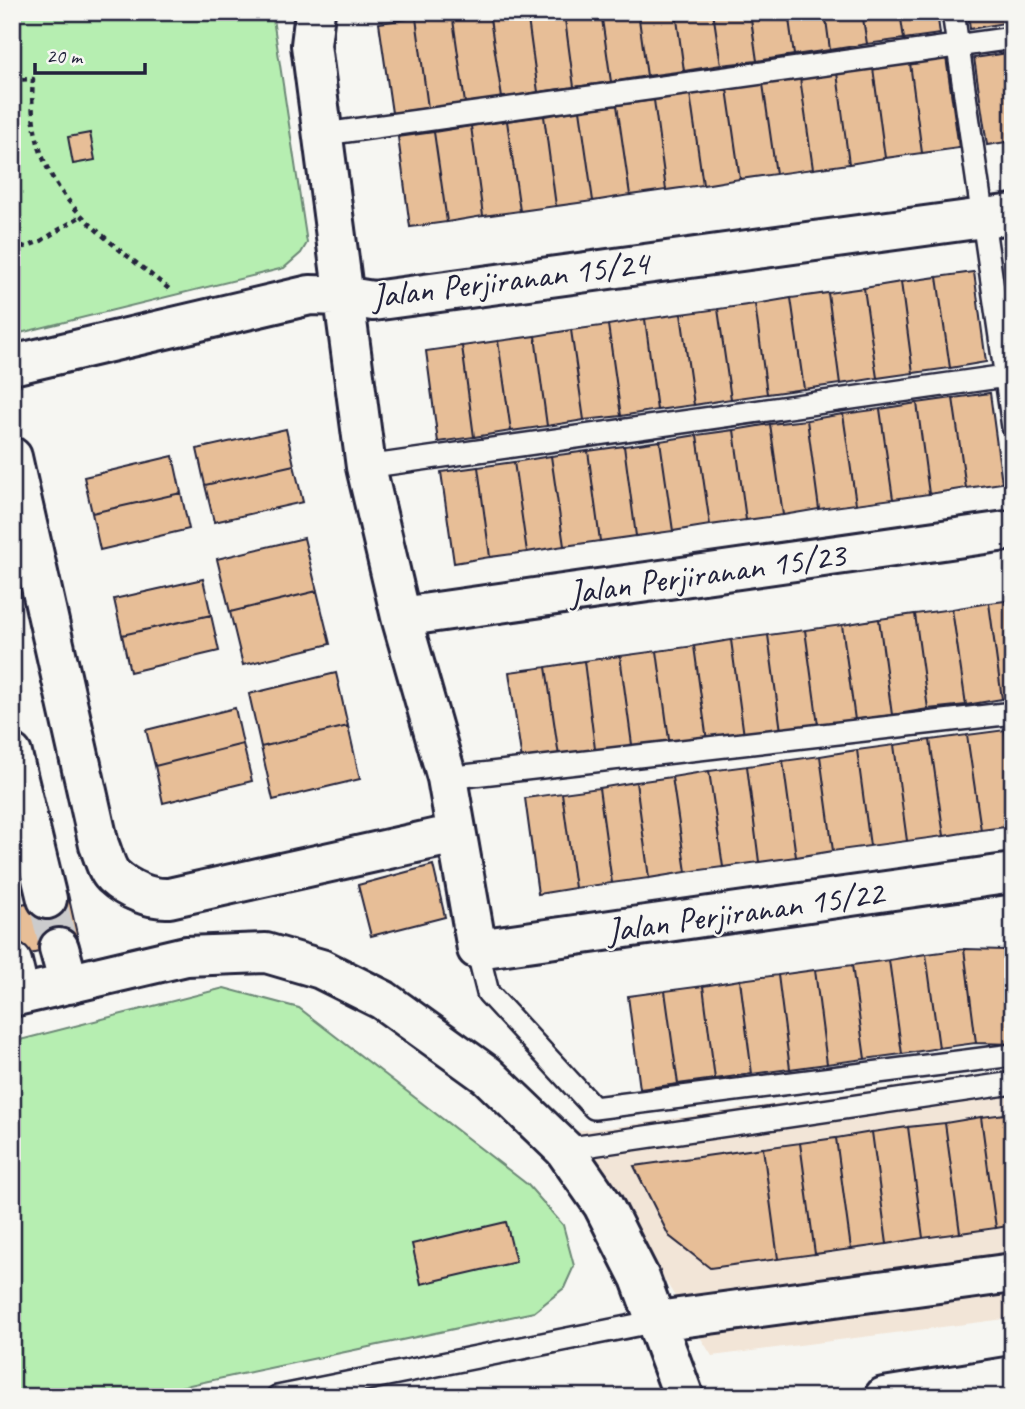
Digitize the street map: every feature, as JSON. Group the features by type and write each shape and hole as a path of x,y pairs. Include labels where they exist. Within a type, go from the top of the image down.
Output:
{"street":[{"path":"315,12 311,46 366,467 401,617 447,778 477,949"},
{"name":"Jalan Perjiranan 15/24","path":"12,365 310,295 373,301 998,216"},
{"path":"12,457 99,845 111,875 155,899 169,898 456,834"},
{"name":"Jalan Perjiranan 15/23","path":"401,617 1013,530"},
{"path":"12,754 47,899"},
{"name":"Jalan Perjiranan 15/22","path":"477,949 1013,873"},
{"path":"59,948 69,984"},
{"path":"15,985 69,984 186,956 266,953 321,969 383,1000 487,1075 564,1149 603,1205 640,1278 684,1397"},
{"path":"657,1321 1013,1273"},
{"path":"884,1397 1013,1376"}],"lane":[{"path":"953,12 958,45 998,216 1013,427"},
{"path":"324,134 1013,38"},
{"path":"366,467 1009,375"},
{"path":"447,778 1013,713"},
{"path":"477,949 488,993 594,1108 1013,1055"},
{"path":"564,1149 1013,1083"},
{"path":"277,1397 657,1321"}],"path":[{"path":"12,80 33,79 31,108 36,142 55,184 80,216 206,320"},
{"path":"12,243 25,247 41,241 80,216"}],"shaded area":[{"path":"1013,1070 1013,1318 712,1356 572,1131 615,1127"}],"green space":[{"path":"12,12 272,12 307,243 301,253 284,268 12,335"},
{"path":"224,988 299,1008 528,1185 563,1225 574,1266 564,1288 534,1312 133,1397 12,1397 12,1042"}],"building":[{"path":"489,12 527,12 538,92 502,98"},
{"path":"489,12 502,98 465,103 452,13"},
{"path":"527,12 564,12 574,87 538,92"},
{"path":"564,12 601,12 611,82 574,87"},
{"path":"601,12 638,12 647,76 611,82"},
{"path":"638,12 676,12 684,71 647,76"},
{"path":"676,12 713,12 721,65 684,71"},
{"path":"713,12 750,12 757,61 721,65"},
{"path":"750,12 788,12 794,55 757,61"},
{"path":"788,12 825,12 830,50 794,55"},
{"path":"825,12 862,12 867,44 830,50"},
{"path":"862,12 900,12 904,39 867,44"},
{"path":"900,12 937,12 940,34 904,39"},
{"path":"968,12 1002,12 1004,23 970,29"},
{"path":"1002,12 1013,12 1013,22 1004,23"},
{"path":"452,13 465,103 428,108 416,18"},
{"path":"416,18 428,108 392,113 379,23"},
{"path":"1008,53 1013,85 1013,141 987,145 974,58"},
{"path":"946,57 959,148 922,153 910,63"},
{"path":"910,63 922,153 885,158 873,68"},
{"path":"873,68 885,158 849,164 837,73"},
{"path":"837,73 849,164 813,169 800,78"},
{"path":"800,78 813,169 776,174 763,84"},
{"path":"763,84 776,174 740,179 727,89"},
{"path":"727,89 740,179 703,185 690,94"},
{"path":"690,94 703,185 666,190 654,100"},
{"path":"654,100 666,190 630,195 617,105"},
{"path":"617,105 630,195 593,201 580,110"},
{"path":"580,110 593,201 556,206 544,116"},
{"path":"544,116 556,206 520,211 507,121"},
{"path":"507,121 520,211 483,216 471,126"},
{"path":"471,126 483,216 447,222 434,132"},
{"path":"434,132 447,222 410,227 398,137"},
{"path":"90,133 95,160 73,164 68,137"},
{"path":"1013,265 1013,321 1005,266"},
{"path":"974,272 986,362 950,368 937,277"},
{"path":"937,277 950,368 913,373 901,282"},
{"path":"901,282 913,373 877,378 864,288"},
{"path":"864,288 877,378 840,384 828,293"},
{"path":"828,293 840,384 804,389 791,298"},
{"path":"791,298 804,389 767,394 755,304"},
{"path":"755,304 767,394 731,399 718,309"},
{"path":"718,309 731,399 694,405 681,314"},
{"path":"681,314 694,405 657,410 645,319"},
{"path":"645,319 657,410 621,416 608,325"},
{"path":"608,325 621,416 584,420 571,330"},
{"path":"571,330 584,420 547,426 535,336"},
{"path":"535,336 547,426 511,431 498,341"},
{"path":"498,341 511,431 474,437 462,346"},
{"path":"462,346 474,437 438,442 426,351"},
{"path":"990,393 1002,483 966,488 953,398"},
{"path":"953,398 966,488 929,494 917,403"},
{"path":"917,403 929,494 893,499 880,409"},
{"path":"880,409 893,499 856,504 843,414"},
{"path":"843,414 856,504 819,509 807,420"},
{"path":"807,420 819,509 783,515 770,424"},
{"path":"770,424 783,515 746,520 734,430"},
{"path":"286,429 294,465 205,485 197,449"},
{"path":"734,430 746,520 710,525 697,435"},
{"path":"697,435 710,525 673,531 660,441"},
{"path":"660,441 673,531 636,536 624,446"},
{"path":"624,446 636,536 600,541 588,451"},
{"path":"588,451 600,541 564,546 551,456"},
{"path":"173,456 181,493 92,513 84,477"},
{"path":"551,456 564,546 527,552 514,462"},
{"path":"514,462 527,552 490,557 478,467"},
{"path":"294,465 303,502 214,522 205,485"},
{"path":"478,467 490,557 454,563 441,472"},
{"path":"181,493 189,529 100,550 92,513"},
{"path":"304,538 317,591 230,612 217,559"},
{"path":"203,579 211,615 122,635 114,599"},
{"path":"317,591 330,644 243,665 230,612"},
{"path":"1013,600 1013,698 1002,699 989,603"},
{"path":"989,603 1002,699 966,705 952,609"},
{"path":"952,609 966,705 928,709 915,614"},
{"path":"915,614 928,709 892,715 879,619"},
{"path":"211,615 219,651 130,672 122,635"},
{"path":"879,619 892,715 855,720 842,625"},
{"path":"842,625 855,720 818,725 805,630"},
{"path":"805,630 818,725 781,731 768,635"},
{"path":"768,635 781,731 744,736 731,640"},
{"path":"731,640 744,736 707,741 694,646"},
{"path":"694,646 707,741 670,747 657,651"},
{"path":"657,651 670,747 633,752 620,656"},
{"path":"620,656 633,752 596,757 584,661"},
{"path":"584,661 596,757 560,763 546,667"},
{"path":"546,667 560,763 523,768 509,672"},
{"path":"336,673 348,726 261,747 249,694"},
{"path":"235,708 243,744 155,766 146,730"},
{"path":"348,726 360,779 273,800 261,747"},
{"path":"1013,728 1013,789 1005,730"},
{"path":"1005,730 1013,789 1013,826 981,830 967,735"},
{"path":"967,735 981,830 944,836 930,740"},
{"path":"930,740 944,836 907,841 894,745"},
{"path":"243,744 252,781 163,803 155,766"},
{"path":"894,745 907,841 870,846 857,750"},
{"path":"857,750 870,846 833,851 820,756"},
{"path":"820,756 833,851 796,857 783,761"},
{"path":"783,761 796,857 759,862 747,766"},
{"path":"747,766 759,862 723,867 709,771"},
{"path":"709,771 723,867 686,872 672,777"},
{"path":"672,777 686,872 649,878 636,782"},
{"path":"636,782 649,878 612,883 599,788"},
{"path":"599,788 612,883 575,888 562,793"},
{"path":"562,793 575,888 538,894 525,798"},
{"path":"433,865 445,917 371,936 358,885"},
{"path":"68,894 79,943 12,958 12,906"},
{"path":"964,949 1006,950 1013,1004 1013,1044 976,1043"},
{"path":"964,949 976,1043 939,1048 926,954"},
{"path":"1013,949 1013,1004 1006,950"},
{"path":"926,954 939,1048 902,1054 889,960"},
{"path":"889,960 902,1054 865,1059 852,965"},
{"path":"852,965 865,1059 827,1064 815,970"},
{"path":"815,970 827,1064 790,1069 778,975"},
{"path":"778,975 790,1069 752,1074 740,980"},
{"path":"740,980 752,1074 715,1079 703,986"},
{"path":"703,986 715,1079 678,1084 665,991"},
{"path":"665,991 678,1084 640,1089 628,996"},
{"path":"1013,1113 1013,1225 996,1228 981,1117"},
{"path":"981,1117 996,1228 960,1233 945,1123"},
{"path":"945,1123 960,1233 923,1238 908,1127"},
{"path":"908,1127 923,1238 887,1244 872,1132"},
{"path":"872,1132 887,1244 851,1249 836,1138"},
{"path":"836,1138 851,1249 815,1254 800,1143"},
{"path":"800,1143 815,1254 778,1259 763,1148"},
{"path":"763,1148 778,1259 710,1268 669,1236 634,1166"},
{"path":"506,1222 516,1262 421,1284 412,1244"}],"tunnel":[{"path":"47,899 59,948"}]}
